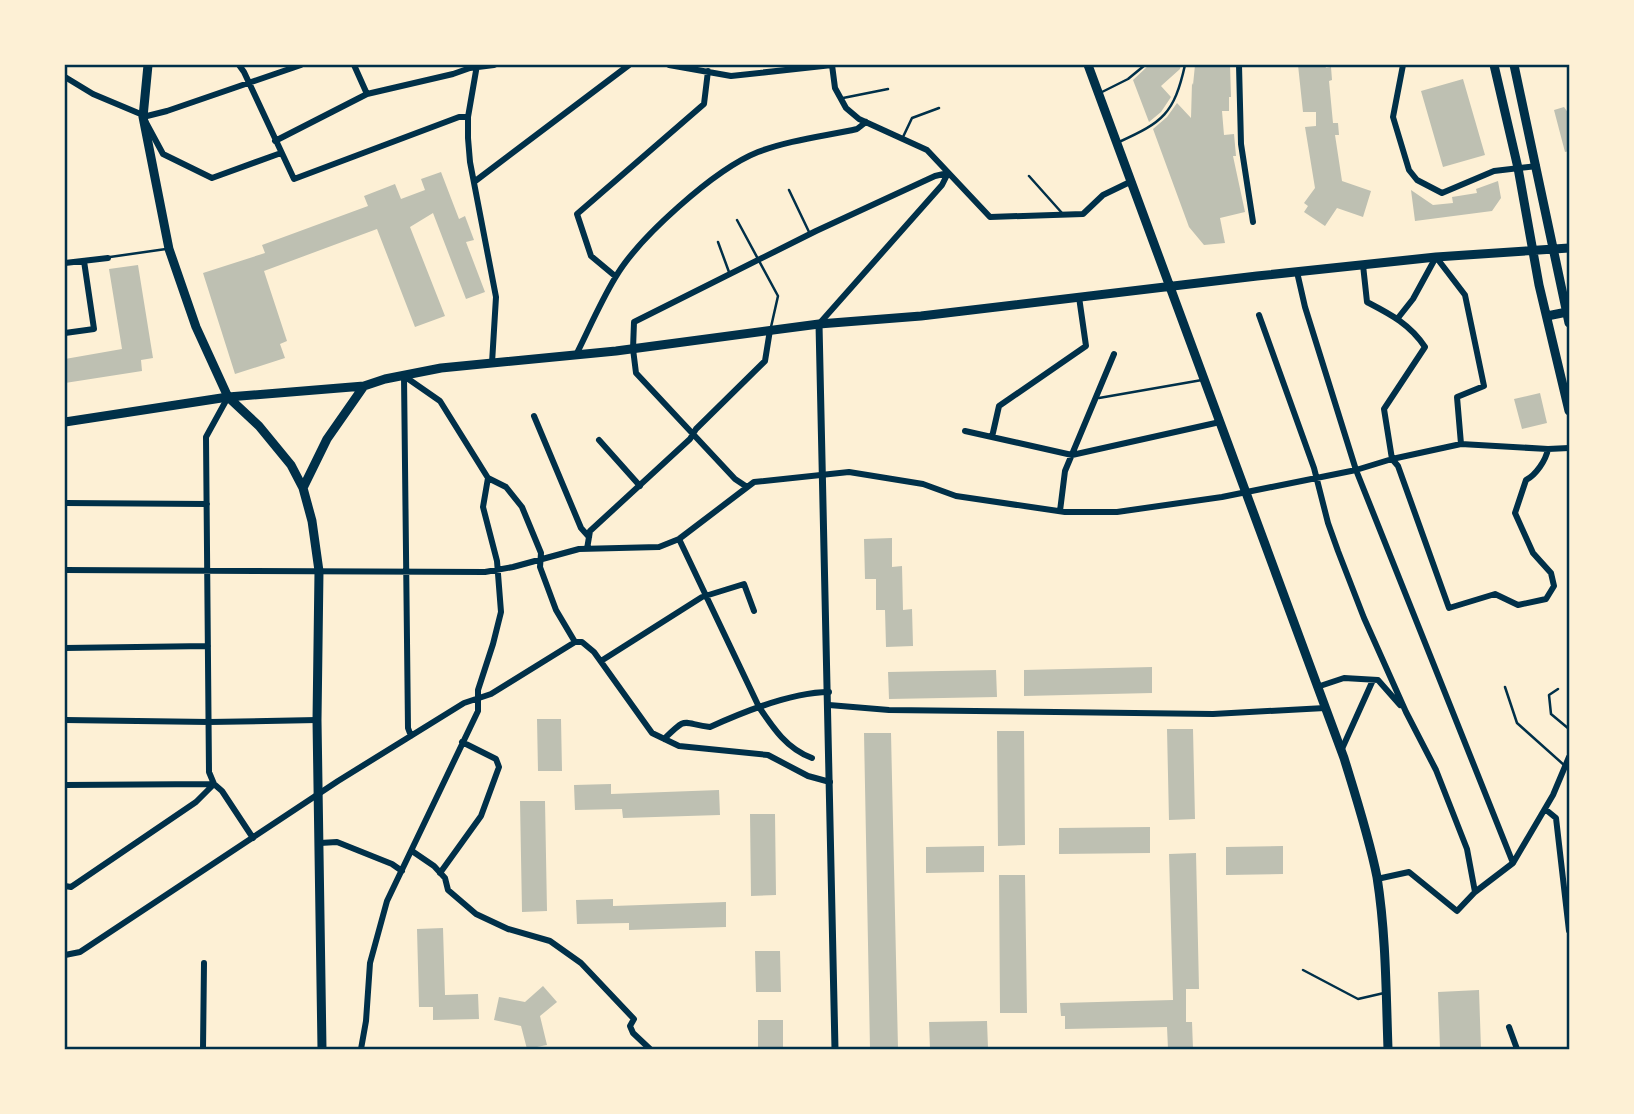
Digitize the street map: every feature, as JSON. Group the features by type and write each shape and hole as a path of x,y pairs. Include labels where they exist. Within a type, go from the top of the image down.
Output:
{"main road":[{"path":"148,65 143,116 169,249 195,327 228,397 259,426 291,465 303,488 312,521 319,571 317,720 322,1049"},
{"path":"1088,65 1342,751 1377,879 1384,945 1388,1049"},
{"path":"1494,65 1569,411"},
{"path":"1514,65 1569,323"},
{"path":"65,422 228,397 364,386 441,368 633,349 819,324 921,316 1436,257 1569,248"},
{"path":"1547,316 1567,312"},
{"path":"303,488 327,439 364,386"}],"street":[{"path":"239,65 294,179 459,117 468,117"},
{"path":"143,116 301,65"},
{"path":"354,65 366,94"},
{"path":"275,141 366,94 470,68 494,65"},
{"path":"474,182 629,65"},
{"path":"669,65 731,76 832,65 835,88 846,108 866,122 927,150 990,217 1083,214 1103,195 1132,181"},
{"path":"1239,65 1241,145 1253,222"},
{"path":"1403,65 1393,117 1409,170 1416,180 1443,193 1494,171 1537,166"},
{"path":"477,67 468,117 470,162 496,297 492,363"},
{"path":"615,276 591,256 576,214 704,104 708,71"},
{"path":"65,77 93,94 143,116 163,154 212,178 281,153"},
{"path":"576,355 615,276 653,232 719,173 768,149 857,129 866,122"},
{"path":"747,487 735,479 636,373 634,322 810,234 935,176 948,173"},
{"path":"835,1049 819,324 942,185 948,173"},
{"path":"1398,318 1413,299 1436,257 1465,295 1484,386 1457,397 1461,444"},
{"path":"65,263 108,258"},
{"path":"65,333 94,329 84,261"},
{"path":"1363,265 1367,302 1398,318 1425,346 1384,409 1392,459 1398,466 1449,608 1495,594 1518,605 1546,599 1554,586 1551,573 1533,554 1515,513 1526,480 1532,477 1547,455 1548,449"},
{"path":"1297,272 1305,307 1356,470 1513,863"},
{"path":"992,437 999,406 1086,346 1079,297"},
{"path":"1259,315 1317,477 1328,523 1364,618 1406,712 1436,770 1467,849 1475,892"},
{"path":"587,549 590,531 690,439 765,361 770,330"},
{"path":"1060,511 1065,471 1114,354"},
{"path":"404,376 440,401 488,478 506,487 522,507 541,553 540,568 556,610 575,642"},
{"path":"404,376 408,728 411,736"},
{"path":"228,397 206,437 209,772 214,784 222,791 253,838"},
{"path":"534,416 581,528 589,537"},
{"path":"965,430 1072,455 1220,422"},
{"path":"598,440 640,486"},
{"path":"65,570 485,572 587,549 659,547 679,539 754,482 849,472 923,484 956,496 1060,511 1117,512 1356,470 1461,444 1569,448"},
{"path":"360,1049 366,1021 370,963 387,901 478,711 478,690 501,611 498,569 483,507 488,478"},
{"path":"65,503 207,504"},
{"path":"679,539 759,707 797,752 812,758"},
{"path":"601,661 706,596 744,584 754,611"},
{"path":"65,955 80,952 338,781 464,703 491,694 575,642 582,642 594,652 652,733 679,746 768,755 808,776 830,782"},
{"path":"65,649 208,646"},
{"path":"1317,687 1344,678 1378,680 1406,712"},
{"path":"1342,751 1373,680"},
{"path":"664,739 682,722 690,721 710,727 753,707 813,692 829,692"},
{"path":"829,705 889,710 1213,714 1325,708"},
{"path":"65,720 317,720"},
{"path":"440,873 481,816 499,766 496,759 462,742"},
{"path":"1377,879 1409,872 1457,911 1475,892 1513,863 1545,809 1569,757"},
{"path":"65,785 214,784"},
{"path":"65,886 71,887 196,802 214,784"},
{"path":"1545,809 1556,818 1569,931"},
{"path":"320,843 337,842 392,864 402,871"},
{"path":"412,851 434,866 445,878 447,890 476,914 508,929 550,942 581,963 634,1019 630,1026 633,1033 650,1049"},
{"path":"203,1049 204,963"},
{"path":"1509,1027 1517,1049"}],"lane":[{"path":"1099,94 1128,79 1145,65"},
{"path":"1118,143 1147,129 1166,115 1175,100 1185,65"},
{"path":"841,99 888,89"},
{"path":"902,139 912,118 939,108"},
{"path":"1029,176 1062,215"},
{"path":"789,190 810,234"},
{"path":"737,220 778,296 770,330"},
{"path":"718,242 730,275"},
{"path":"108,258 169,249"},
{"path":"1095,398 1205,379"},
{"path":"1504,687 1517,723 1566,766"},
{"path":"1559,689 1549,695 1551,714 1569,729"},
{"path":"1303,971 1358,999 1386,993"}],"building":[{"path":"1149,65 1181,65 1161,86 1171,97 1161,112 1149,122 1133,80"},
{"path":"1195,65 1230,65 1229,111 1222,111 1224,135 1234,134 1236,156 1233,156 1245,212 1220,218 1225,243 1204,245 1189,227 1153,129 1167,117 1177,103 1191,118"},
{"path":"1298,65 1331,67 1332,80 1329,81 1333,123 1338,123 1339,135 1335,135 1342,181 1371,191 1363,217 1337,208 1325,226 1304,212 1308,206 1304,203 1315,188 1305,127 1316,126 1316,112 1303,112"},
{"path":"1463,79 1485,155 1443,167 1421,91"},
{"path":"1564,107 1569,114 1569,151 1565,152 1554,110"},
{"path":"441,172 459,219 465,216 474,240 466,242 485,292 466,299 433,213 410,227 445,316 415,327 377,229 264,271 287,341 280,344 285,358 235,374 203,273 265,253 262,245 368,206 364,196 395,184 401,199 425,190 421,179"},
{"path":"1498,181 1501,198 1492,211 1415,221 1411,190 1433,205 1453,203 1452,197 1477,193 1476,189"},
{"path":"138,265 153,358 141,360 142,371 65,383 65,359 122,349 109,269"},
{"path":"1540,393 1547,423 1522,429 1514,399"},
{"path":"892,538 892,567 902,566 903,610 912,609 913,646 886,647 885,610 876,610 876,579 865,579 864,539"},
{"path":"1152,667 1152,693 1024,696 1024,670"},
{"path":"996,670 997,697 889,699 888,672"},
{"path":"537,719 561,719 562,771 538,771"},
{"path":"1167,729 1193,729 1195,819 1169,820"},
{"path":"997,731 1024,731 1025,845 998,846"},
{"path":"864,733 891,733 898,1049 870,1049"},
{"path":"611,784 611,794 719,790 720,815 623,818 622,809 575,810 574,785"},
{"path":"520,801 545,801 547,911 522,912"},
{"path":"750,814 775,814 776,895 751,896"},
{"path":"1150,827 1150,853 1059,854 1059,828"},
{"path":"984,846 984,872 926,873 926,847"},
{"path":"1283,846 1283,874 1226,875 1226,847"},
{"path":"1196,853 1199,989 1186,989 1186,1022 1192,1022 1193,1049 1168,1049 1167,1027 1065,1029 1065,1016 1061,1016 1060,1003 1173,1000 1169,854"},
{"path":"999,875 1025,875 1027,1013 1000,1013"},
{"path":"613,899 613,906 726,902 726,927 629,930 629,923 577,924 576,900"},
{"path":"443,928 445,995 478,994 479,1019 433,1020 433,1007 419,1007 417,929"},
{"path":"755,951 780,951 781,992 756,992"},
{"path":"543,986 557,1002 540,1016 547,1045 527,1049 521,1026 494,1020 499,997 525,1002"},
{"path":"1479,990 1481,1049 1440,1049 1438,992"},
{"path":"758,1020 783,1020 783,1049 758,1049"},
{"path":"987,1021 988,1048 930,1049 929,1022"}]}
